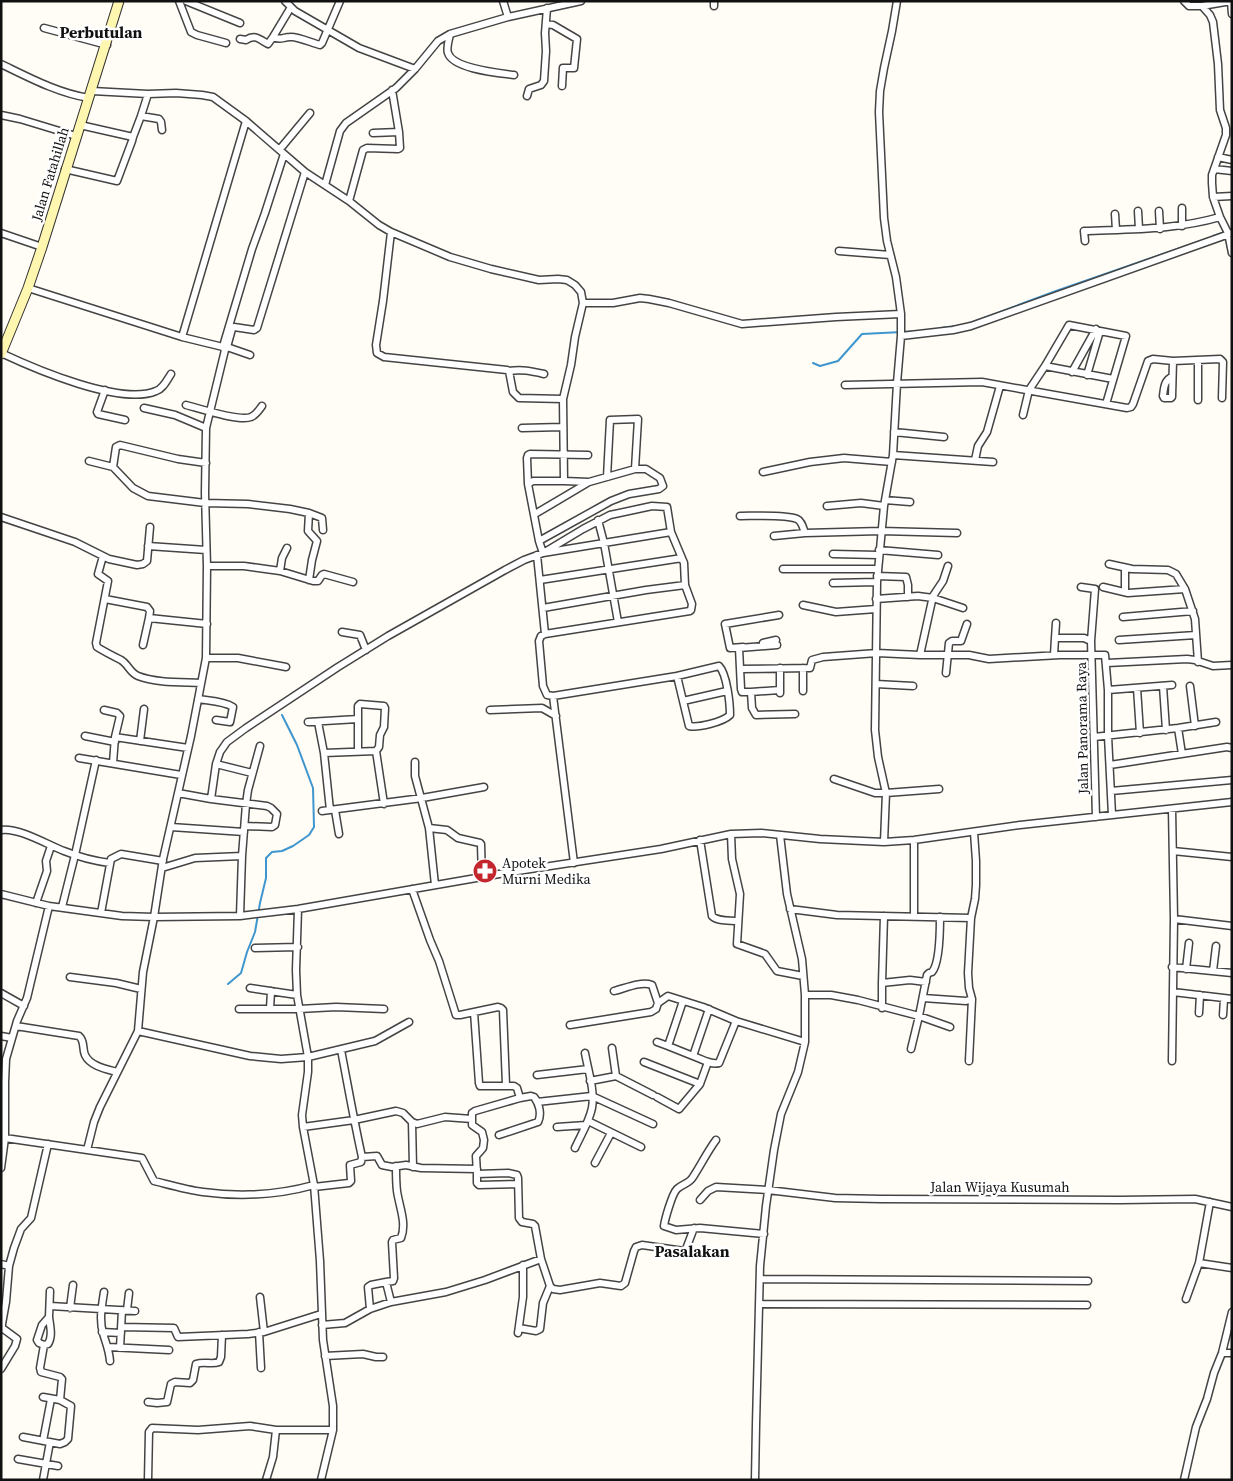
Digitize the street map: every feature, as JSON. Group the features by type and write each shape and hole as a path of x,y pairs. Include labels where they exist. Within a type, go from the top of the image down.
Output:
{"street":[{"name":"Jalan Fatahillah","path":"1,353 28,288 42,247 120,1"},
{"path":"179,1 191,32 226,43"},
{"path":"186,1 240,23"},
{"path":"285,1 291,7 359,48 415,69"},
{"path":"273,37 276,39 291,37 320,45 340,1"},
{"path":"504,1 508,17"},
{"path":"325,185 340,130 350,120 392,90 415,69 438,41 450,34 508,17 581,1"},
{"path":"884,842 886,793 878,757 875,730 876,599 881,531 892,459 901,314 896,277 884,218 879,112 880,91 898,1"},
{"path":"1184,1 1189,6 1202,6 1231,1 1232,14"},
{"path":"1202,6 1213,22 1218,64 1220,110 1229,128 1214,168 1213,197 1228,232 1232,253"},
{"path":"240,39 246,40 254,36 268,44 291,7"},
{"path":"527,96 529,89 541,85 544,81 546,51 544,32 547,8"},
{"path":"546,24 553,25 577,40 574,68 563,68 562,86"},
{"path":"44,28 106,45"},
{"path":"450,34 447,49 448,55 453,61 470,67 514,75"},
{"path":"1,64 64,92 91,95 176,93 208,96 218,100 246,121 305,172 391,232 450,257 491,269 539,280 567,280 575,285 581,292 583,303 563,399 564,481"},
{"path":"349,201 363,150 367,148 399,149 399,132 392,90"},
{"path":"66,169 117,181 148,94"},
{"path":"87,1150 94,1122 116,1072 138,1031 143,972 162,864 206,658 206,428 252,248 265,213 282,152 310,113"},
{"path":"1,115 76,136"},
{"path":"141,116 159,120 162,130"},
{"path":"182,337 246,121"},
{"path":"80,124 133,137"},
{"path":"373,133 399,132"},
{"path":"1218,158 1232,160"},
{"path":"1214,168 1232,171"},
{"path":"225,348 234,327 254,330 257,328 305,172"},
{"path":"1213,197 1232,196"},
{"path":"1182,208 1182,226"},
{"path":"1138,211 1139,230"},
{"path":"1159,211 1160,229"},
{"path":"1115,214 1116,230"},
{"path":"1084,242 1084,231 1160,229 1199,223 1220,217"},
{"path":"391,232 376,345 377,353 384,357 504,369 509,372 519,369 544,374"},
{"path":"901,332 953,330 971,326 1228,232"},
{"path":"1,233 42,247"},
{"path":"838,251 890,254"},
{"path":"28,288 182,337 250,355"},
{"path":"583,303 613,303 640,298 685,307 742,324 901,314"},
{"path":"1023,415 1029,390 1069,324 1097,332 1127,337 1106,404"},
{"path":"1072,372 1097,332"},
{"path":"1087,375 1097,332"},
{"path":"1,353 38,370 74,383 129,394 154,392 161,388 171,374"},
{"path":"845,385 982,382 1127,408 1133,404 1148,361 1153,359 1173,361 1222,360 1222,398"},
{"path":"1198,360 1198,400"},
{"path":"1172,378 1173,361"},
{"path":"1045,366 1113,379"},
{"path":"509,372 513,392 519,398 563,399"},
{"path":"975,460 978,446 987,432 1000,386"},
{"path":"105,390 97,412 98,414 125,420"},
{"path":"186,404 210,412 247,418 256,414 262,406"},
{"path":"144,408 175,415 206,428"},
{"path":"607,477 610,420 638,419 635,469"},
{"path":"522,428 562,427"},
{"path":"894,432 944,437"},
{"path":"113,467 116,447 120,444 171,458 206,463"},
{"path":"545,634 540,580 541,550 528,484 528,455 588,455"},
{"path":"764,472 810,462 844,458 975,460 993,462"},
{"path":"89,461 113,467 133,488 142,494 205,503 248,504 309,513 322,518 322,530"},
{"path":"211,799 216,764 220,752 227,742 246,728 365,647 541,550 611,501 629,494 659,489 663,486 660,478 646,469 635,469 589,482 535,514"},
{"path":"528,484 533,481 589,482"},
{"path":"827,506 910,502"},
{"path":"541,550 556,544 598,520 619,512 664,505 668,508 671,532 684,563 685,585 692,604 692,610 545,634 541,636 539,641 543,686 547,695 552,696 677,676 719,666 722,668 730,715 725,720 695,727 689,726 677,676"},
{"path":"309,513 308,531 317,541 309,580"},
{"path":"740,516 797,519 801,522 805,533"},
{"path":"1,517 75,542 109,559 132,564 143,564 147,561 150,527"},
{"path":"598,520 618,622"},
{"path":"774,536 805,533 881,531 957,533"},
{"path":"541,550 604,543 671,532"},
{"path":"148,546 206,550"},
{"path":"280,571 282,558 287,548"},
{"path":"833,554 879,552 938,555"},
{"path":"103,556 97,572 108,580 96,643 98,648 122,660 139,676 152,680 201,683"},
{"path":"540,580 682,558"},
{"path":"1109,564 1132,569 1168,570 1176,574 1185,589 1195,619 1198,662"},
{"path":"207,566 244,566 280,571 309,580 318,580 324,574 353,582"},
{"path":"920,655 933,598 943,581 948,566"},
{"path":"1125,568 1125,592"},
{"path":"783,569 906,577 908,597"},
{"path":"834,582 877,576"},
{"path":"543,608 685,585"},
{"name":"Jalan Panorama Raya","path":"1081,587 1095,589 1090,640 1096,817"},
{"path":"1103,587 1125,592 1185,589"},
{"path":"876,599 933,598 963,608"},
{"path":"104,599 147,608 150,611 143,645"},
{"path":"803,605 836,612 876,609"},
{"path":"1122,617 1193,612"},
{"path":"777,643 730,648 725,624 779,615"},
{"path":"149,618 207,624"},
{"path":"1054,655 1056,623"},
{"path":"946,672 950,641 958,642 963,640 966,624"},
{"path":"342,632 360,635 365,647"},
{"path":"1120,640 1196,635"},
{"path":"1055,638 1090,640"},
{"path":"740,648 742,692 780,691 780,668"},
{"path":"740,669 810,668 812,660 823,657 877,653 970,655 994,658 1105,655 1107,663 1112,815"},
{"path":"206,658 243,658 286,667"},
{"path":"1107,663 1187,659 1213,666 1232,665"},
{"path":"803,668 803,691"},
{"path":"876,684 912,686"},
{"path":"1108,690 1172,685"},
{"path":"1164,686 1166,730"},
{"path":"1190,686 1195,726"},
{"path":"1137,688 1140,733"},
{"path":"682,701 727,691"},
{"path":"751,692 752,708 756,715 794,714"},
{"path":"552,696 574,863"},
{"path":"198,700 216,702 233,707 230,722 216,720"},
{"path":"358,751 359,705 384,707 384,727 380,735 379,747 376,751 384,804"},
{"path":"490,710 542,708 556,716"},
{"path":"140,741 144,709"},
{"path":"104,710 119,714 120,718 115,740 113,763"},
{"path":"308,722 358,719"},
{"path":"318,722 332,810 339,834"},
{"path":"1094,737 1166,730 1216,722"},
{"path":"1178,728 1182,754"},
{"path":"85,736 188,748"},
{"path":"240,916 246,804 252,772 260,746"},
{"path":"1110,765 1227,747 1232,748"},
{"path":"324,753 376,751"},
{"path":"79,758 181,775"},
{"path":"62,907 96,760"},
{"path":"415,762 415,776 430,828 435,885"},
{"path":"216,764 252,772"},
{"path":"834,780 865,790 886,793 939,789"},
{"path":"1111,791 1232,780"},
{"path":"322,811 384,804 484,788"},
{"path":"171,827 270,828 275,825 277,817 273,810 267,806 178,793"},
{"path":"1,894 49,906 101,913 154,917 240,916 298,909 661,849 731,834 750,832 884,842 1232,802"},
{"path":"1172,809 1174,920 1172,1061"},
{"path":"430,828 447,830 458,838 480,843 482,878"},
{"path":"1,830 7,829 75,855 110,863"},
{"path":"969,1061 972,999 968,973 971,918 976,885 974,832"},
{"path":"731,834 732,859 740,894 738,945 765,954 777,971 803,976"},
{"path":"755,1480 760,1279 768,1190 781,1114 798,1072 805,1042 805,995 800,948 790,909 780,835"},
{"path":"700,840 712,916 714,919 719,920 738,921"},
{"path":"914,840 914,916"},
{"path":"36,903 47,871 46,861 51,846"},
{"path":"1173,851 1232,857"},
{"path":"101,913 110,863 114,856 121,854 162,864 195,858 242,856"},
{"path":"412,889 439,961 456,1014 460,1015 498,1007 503,1010 506,1085"},
{"path":"1,1168 5,1138 6,1059 27,998 49,906"},
{"path":"298,909 297,995 308,1057 308,1072 302,1115 314,1186 320,1261 324,1356 333,1406 333,1430 321,1480"},
{"path":"790,909 830,915 971,918"},
{"path":"882,1008 884,916"},
{"path":"911,1049 928,974 935,968 940,917"},
{"path":"1174,920 1232,926"},
{"path":"1186,969 1189,943"},
{"path":"1213,971 1216,946"},
{"path":"255,948 298,947"},
{"path":"1172,967 1232,973"},
{"path":"70,977 116,983 141,989"},
{"path":"882,983 903,980 926,982"},
{"path":"614,991 650,984 658,1003"},
{"path":"250,988 297,995"},
{"path":"270,1009 271,991"},
{"path":"1173,992 1228,999 1223,1015"},
{"path":"1,993 24,1006"},
{"path":"805,995 831,995 858,1000 882,1008 919,1016 950,1028"},
{"path":"1199,1013 1200,995"},
{"path":"570,1026 651,1012 656,1009 658,1003 668,996 710,1009 736,1021 805,1042"},
{"path":"923,998 966,1002 972,999"},
{"path":"668,1046 683,1001"},
{"path":"239,1009 336,1007 384,1009"},
{"path":"693,1056 710,1009"},
{"path":"474,1012 480,1086 506,1085 517,1088 520,1098"},
{"path":"657,1042 717,1064 721,1060 736,1021"},
{"path":"138,1031 265,1058 308,1057 378,1039 409,1022"},
{"path":"16,1026 79,1036 82,1039 86,1057 98,1066 116,1072"},
{"path":"1,1036 12,1038"},
{"path":"612,1048 616,1076"},
{"path":"5,1138 142,1158 154,1181 201,1192 228,1195 261,1194 349,1183 351,1181 350,1165 360,1162 362,1156 341,1050"},
{"path":"575,1148 587,1123 592,1107 585,1053"},
{"path":"644,1062 700,1084"},
{"path":"590,1081 616,1076 679,1109 700,1084 708,1062"},
{"path":"537,1075 588,1069"},
{"path":"538,1102 592,1096 653,1124"},
{"path":"499,1135 538,1122 540,1115 538,1102 534,1097 520,1098 472,1114 472,1125 482,1132 484,1140 483,1148 476,1156 477,1183 479,1185 518,1184"},
{"path":"303,1127 354,1120 396,1111 403,1113 412,1122 419,1123 444,1117 472,1119"},
{"path":"412,1122 412,1167"},
{"path":"557,1127 587,1123 612,1132 640,1147"},
{"path":"595,1164 612,1132"},
{"path":"716,1140 704,1156 691,1180 677,1189 674,1194 664,1225 665,1228 676,1230 694,1228 764,1234"},
{"path":"1,1370 15,1346 16,1339 2,1328 9,1266 19,1234 31,1218 48,1144"},
{"path":"362,1156 377,1156 382,1165 406,1165 412,1167 513,1173 517,1175 519,1218 522,1222 535,1226 541,1259 550,1286 553,1289 560,1290 600,1283 621,1286 625,1283 636,1247 642,1245 684,1251 694,1228"},
{"path":"370,1310 368,1287 393,1281 392,1241 401,1238 403,1231 397,1191 396,1166"},
{"name":"Jalan Wijaya Kusumah","path":"700,1200 714,1188 768,1190 835,1198 1120,1200 1195,1198 1232,1208"},
{"path":"1186,1299 1199,1263 1210,1202"},
{"path":"322,1325 346,1323 370,1310 391,1302 446,1292 541,1259"},
{"path":"1199,1263 1232,1268"},
{"path":"1,1264 9,1266"},
{"path":"523,1265 524,1297 519,1330 536,1331 540,1329 543,1303 550,1286"},
{"path":"760,1279 1088,1281"},
{"path":"386,1282 391,1302"},
{"path":"70,1308 73,1284"},
{"path":"49,1317 42,1325 37,1340 39,1344 48,1344 51,1340 49,1317 50,1291"},
{"path":"104,1292 101,1310 102,1332 108,1347 110,1361"},
{"path":"120,1348 121,1330 128,1293"},
{"path":"260,1297 262,1332 261,1368"},
{"path":"759,1304 1087,1305"},
{"path":"50,1306 135,1311"},
{"path":"1184,1480 1196,1426 1222,1353 1232,1312"},
{"path":"102,1332 174,1328 178,1337 248,1334 262,1332 321,1314"},
{"path":"148,1402 167,1402 171,1384 174,1382 190,1383 198,1362 214,1364 219,1362 222,1334"},
{"path":"44,1345 41,1372 62,1379 60,1400"},
{"path":"108,1347 139,1353 160,1353 169,1350"},
{"path":"1222,1353 1232,1353"},
{"path":"324,1356 363,1354 383,1357"},
{"path":"24,1437 60,1444 68,1439 71,1406 60,1400 43,1397"},
{"path":"43,1480 51,1399"},
{"path":"148,1480 149,1432 152,1428 198,1430 250,1426 276,1430 333,1430"},
{"path":"266,1480 273,1457 276,1430"},
{"path":"18,1459 58,1466"}],"waterway":[{"path":"1213,236 1225,232"},
{"path":"973,322 1209,238"},
{"path":"941,328 956,326"},
{"path":"813,363 820,366 838,361 862,334 922,331"},
{"path":"228,984 241,973 255,932 266,878 266,858 272,852 282,851 293,846 309,835 314,827 313,788 297,745 282,715"}],"place":[{"name":"Apotek Murni Medika","path":"485,871"}],"district":[{"name":"Perbutulan","path":"101,32"},
{"name":"Pasalakan","path":"692,1251"}]}
